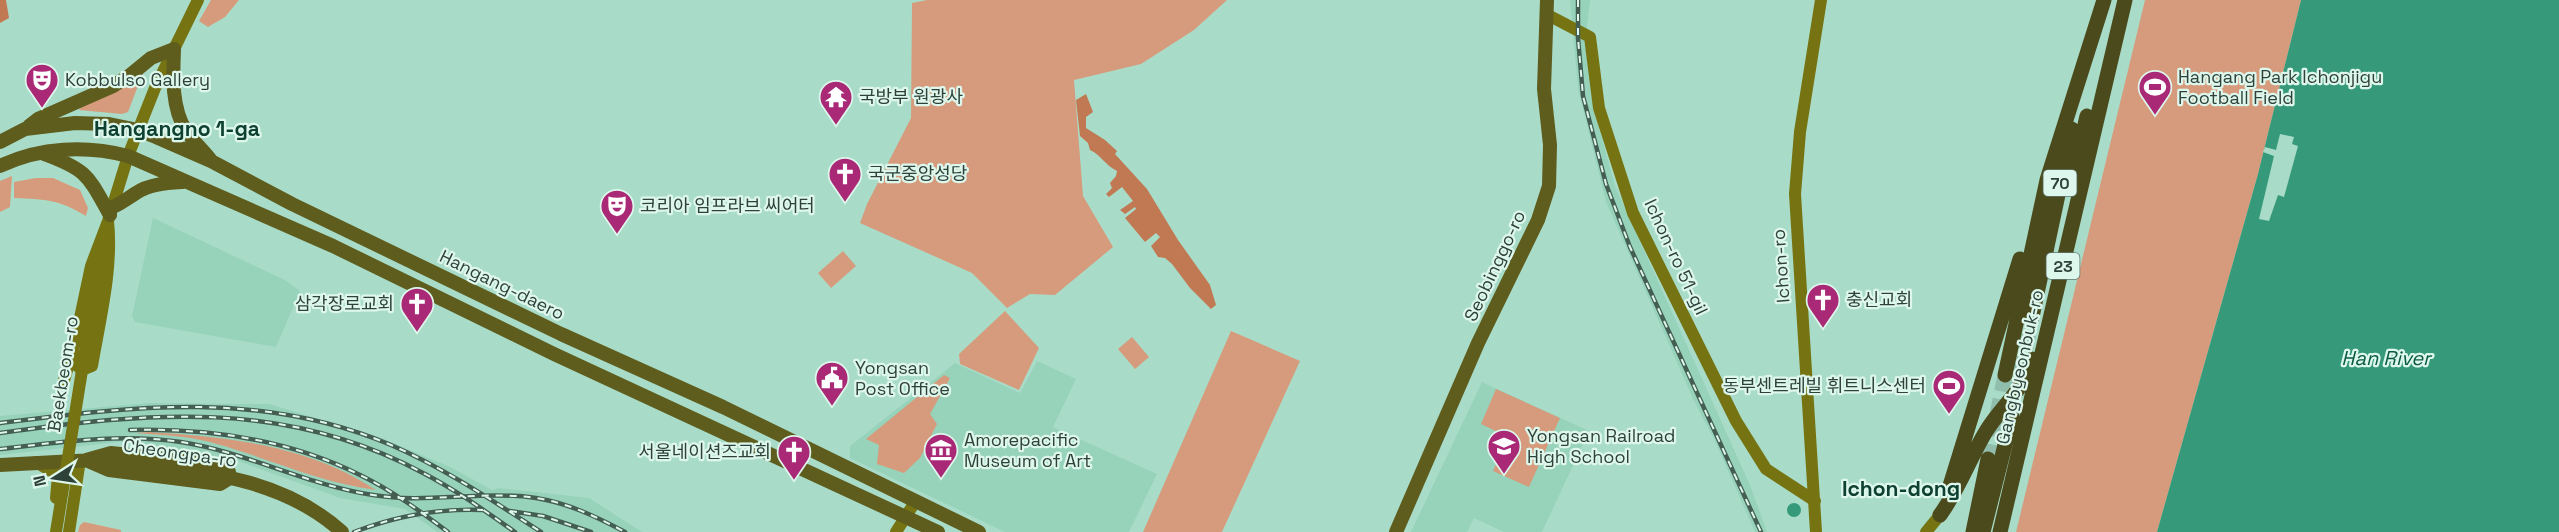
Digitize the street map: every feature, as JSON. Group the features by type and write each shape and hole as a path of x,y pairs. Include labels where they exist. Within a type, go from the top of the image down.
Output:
{"highway":[{"name":"Gangbyeonbuk-ro","path":"2005,375 2047,180 2104,0"},
{"name":"Gangbyeonbuk-ro","path":"2000,532 2123,7"},
{"path":"1940,515 1955,493 1986,430 2020,389 2030,368 2097,77 2123,7"},
{"name":"Gangbyeonbuk-ro","path":"2032,317 2090,50"},
{"path":"1940,515 2034,211 2047,180"},
{"name":"Gangbyeonbuk-ro","path":"1983,532 2012,417"},
{"name":"Gangbyeonbuk-ro","path":"1973,532 1988,459"}],"main road":[{"name":"Baekbeom-ro","path":"56,532 110,215 138,130 198,0"},
{"name":"Ichon-ro","path":"1816,532 1795,194 1800,132 1821,0"},
{"name":"Ichon-ro 51-gil","path":"1546,7 1590,37 1599,108 1633,213 1736,421 1766,469 1815,501"},
{"name":"Seobinggo-ro","path":"1396,532 1487,324 1535,226 1549,186 1550,145 1544,89 1546,7"},
{"path":"25,129 38,119 113,86 151,58 174,49 175,97 180,116 186,130 211,160"},
{"name":"Hangang-daero","path":"0,142 25,129 76,123 109,124 138,130 211,160 292,204 561,334 723,407 978,532"},
{"path":"0,166 39,152 106,151 128,156 333,246 554,354 938,532"},
{"path":"39,152 80,170 90,181 110,215 111,249 92,366 85,370 80,369 75,364 73,351"},
{"path":"80,369 63,384 73,351 91,266 110,215 136,193 152,186 184,182"},
{"name":"Baekbeom-ro","path":"61,532 95,303"},
{"path":"77,329 83,337 92,338 98,335"},
{"path":"111,453 215,464 221,465 229,472 228,479 220,484 109,470 83,460 111,453"},
{"path":"69,532 83,460"},
{"name":"Cheongpa-ro","path":"0,465 83,460 111,461 220,474 261,485 312,509 342,532"},
{"path":"34,462 57,475 58,490 51,532"},
{"path":"896,532 915,502"},
{"path":"1926,532 1940,515"}],"shaded area":[{"path":"0,0 6,0 9,18 0,23"},
{"path":"211,0 239,0 225,17 208,27 199,21"},
{"path":"927,0 1227,0 1194,30 1141,64 1074,80 1083,196 1113,247 1055,295 1030,294 1007,308 972,273 860,223 867,204 911,118 912,3"},
{"path":"1570,0 1590,0 1587,26 1594,109 1615,186 1750,485 1767,532 1755,532 1606,202 1578,88"},
{"path":"2145,0 2301,0 2258,174 2157,532 2016,532"},
{"path":"144,70 128,112 122,114 79,110 84,104"},
{"path":"1086,94 1093,112 1086,117 1086,128 1117,151 1115,154 1147,189 1178,240 1210,285 1216,305 1211,309 1190,288 1172,264 1165,258 1158,257 1151,246 1160,237 1156,233 1145,242 1125,218 1136,209 1135,207 1125,214 1120,210 1133,201 1122,187 1109,197 1106,194 1112,188 1110,183 1117,171 1090,150 1088,143 1080,136 1076,100"},
{"path":"12,176 10,207 0,212 0,181"},
{"path":"53,178 80,190 88,208 86,216 52,201 14,198 14,182"},
{"path":"153,218 285,280 300,291 276,347 135,322 132,316"},
{"path":"843,251 856,266 831,288 818,273"},
{"path":"1005,311 1039,348 1019,390 960,364 959,354"},
{"path":"1231,331 1300,361 1222,532 1143,532"},
{"path":"1132,337 1149,357 1135,369 1118,349"},
{"path":"1037,361 1076,379 1053,427 1157,474 1129,532 1005,532 850,458 850,446 955,363 1020,393"},
{"path":"944,375 950,378 930,414 937,424 920,458 904,473 877,464 879,445 866,439"},
{"name":"Yongsan Railroad High School","path":"1482,382 1589,431 1542,532 1504,532 1474,518 1467,532 1411,532"},
{"path":"1496,389 1560,418 1529,487 1493,471 1508,437 1481,424"},
{"path":"149,403 269,404 379,437 450,467 492,490 499,488 589,498 642,532 437,532 405,509 340,498 238,461 127,441 0,455 0,416"},
{"path":"149,432 238,441 295,453 350,475 376,490 335,482 207,441 135,433"},
{"path":"84,522 121,530 121,532 78,532 80,525"}],"water":[{"name":"Han River","path":"2301,0 2559,0 2559,532 2157,532 2258,174"},
{"path":"1794,503 1799,505 1801,510 1799,515 1794,517 1789,515 1787,510 1789,505"}],"pier":[{"path":"2280,134 2294,137 2292,144 2298,146 2284,197 2278,195 2269,221 2259,219 2274,156 2263,152 2265,147 2276,150"}],"tunnel":[{"path":"2012,417 2032,317"},
{"path":"1988,459 2005,375"}],"railway":[{"path":"1578,0 1578,38 1583,96 1606,184 1630,247 1761,532"},
{"path":"0,423 149,408 246,409 294,416 342,428 411,454 468,486 541,532"},
{"path":"0,433 110,420 163,417 216,417 268,422 320,433 371,449 423,473 470,501 515,532"},
{"path":"130,430 219,434 248,438 305,452 372,481 448,532"},
{"path":"0,449 113,438 181,442 229,453 324,484 373,495 414,498 495,495 548,500 582,511 625,532"},
{"path":"354,532 417,514 450,510 483,510"},
{"path":"510,511 543,516 591,532"}],"place":[{"name":"Kobbulso Gallery","path":"42,109"},
{"name":"Hangang Park Ichonjigu Football Field","path":"2155,116"},
{"name":"국방부 원광사","path":"836,126"},
{"name":"국군중앙성당","path":"845,203"},
{"name":"코리아 임프라브 씨어터","path":"617,235"},
{"name":"충신교회","path":"1823,329"},
{"name":"삼각장로교회","path":"417,333"},
{"name":"Yongsan Post Office","path":"832,407"},
{"name":"동부센트레빌 휘트니스센터","path":"1949,415"},
{"name":"Yongsan Railroad High School","path":"1504,475"},
{"name":"Amorepacific Museum of Art","path":"941,479"},
{"name":"서울네이션즈교회","path":"794,481"}],"district":[{"name":"Hangangno 1-ga","path":"177,129"},
{"name":"Ichon-dong","path":"1901,489"}]}
